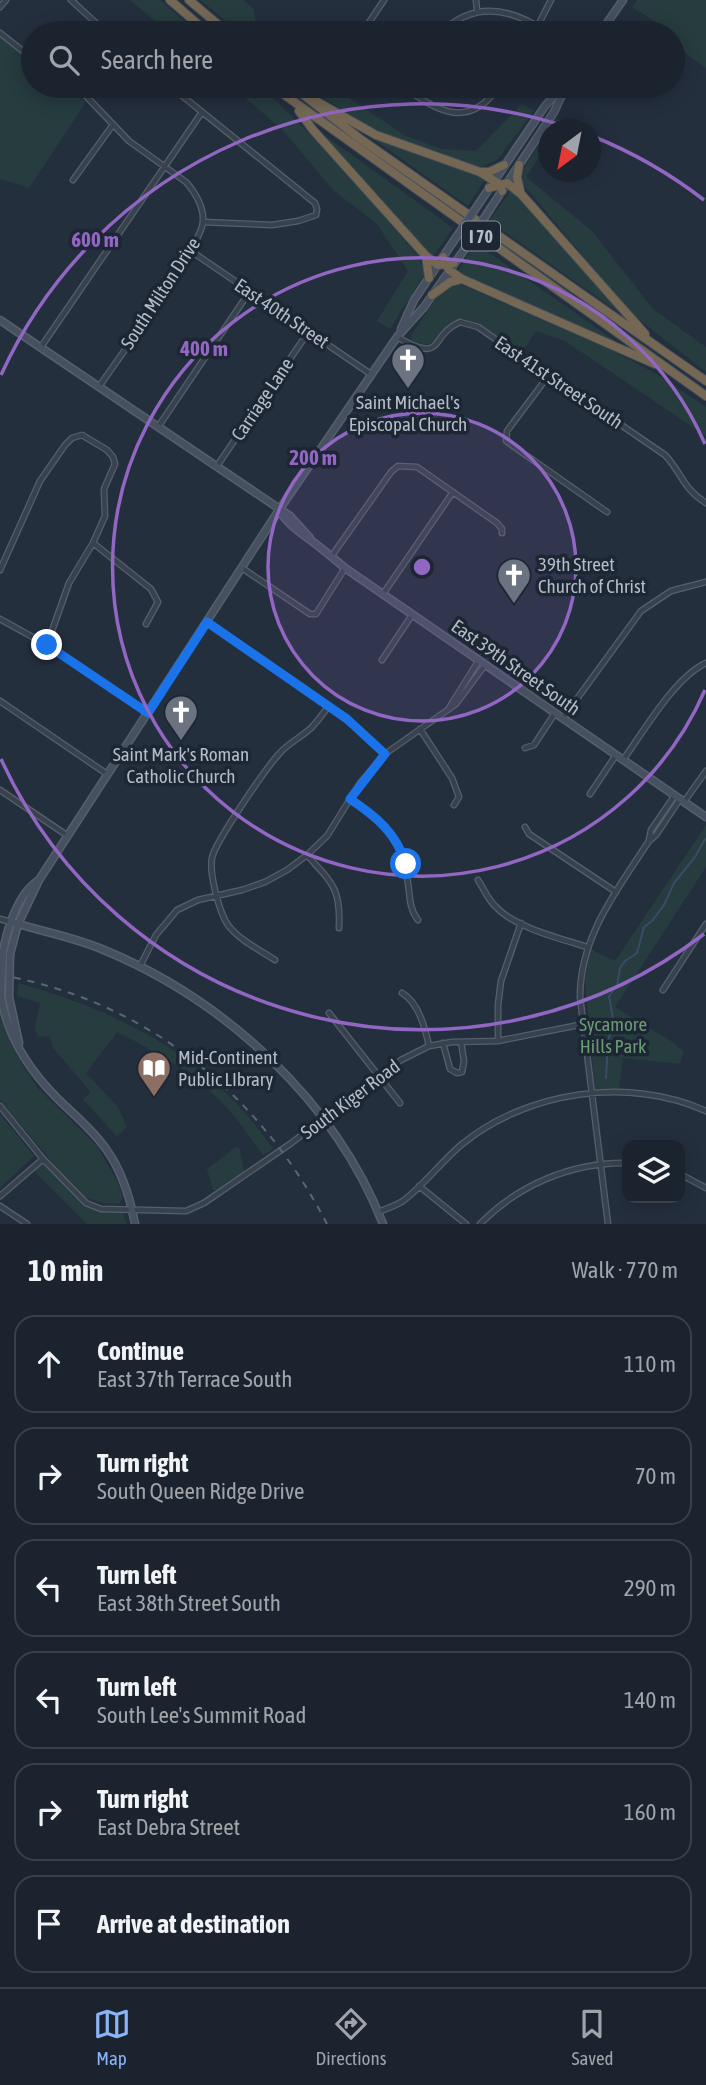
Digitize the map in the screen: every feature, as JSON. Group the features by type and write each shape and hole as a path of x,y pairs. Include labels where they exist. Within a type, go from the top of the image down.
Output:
{"highway":[{"path":"170,0 194,21"},
{"path":"189,0 214,21"},
{"name":"I 70","path":"287,98 706,396"},
{"name":"I 70","path":"307,98 359,138 706,381"},
{"path":"309,98 326,105 376,135 480,172 498,185 521,194 653,344"},
{"path":"293,103 313,130 426,256 446,264 462,279 668,370"},
{"path":"480,172 489,172 504,165"},
{"path":"519,165 517,177 521,194"},
{"path":"426,256 429,278"},
{"path":"432,295 450,282 462,279"}],"main road":[{"path":"608,21 623,0"},
{"path":"397,337 414,300 429,278 464,250 490,209 504,165 553,98"},
{"path":"135,1224 123,1180 106,1149 91,1130 46,1086 12,1037 1,996 6,953 15,923 29,888 40,880 279,510 397,337 432,295 453,242 480,202 519,165 554,112 559,98"},
{"name":"East 39th Street South","path":"0,320 290,516 311,540 345,568 706,817"},
{"path":"15,923 71,937 140,966 194,998 238,1031 285,1074 323,1119 357,1170 383,1224"},
{"path":"6,953 9,997 19,1045"}],"street":[{"path":"0,7 6,0"},
{"path":"71,0 94,21"},
{"path":"370,21 384,0"},
{"path":"476,0 477,10"},
{"path":"540,21 551,0"},
{"path":"454,21 477,10 508,11 528,21"},
{"path":"0,33 21,50"},
{"name":"South Milton Drive","path":"87,98 129,141 193,189 203,222 191,251 99,387"},
{"path":"185,98 315,203 317,209 316,215 281,224 203,222"},
{"path":"422,98 443,112 461,113 484,103 488,98"},
{"path":"41,347 202,112"},
{"path":"73,180 112,126"},
{"name":"East 40th Street","path":"191,251 372,375"},
{"path":"158,427 250,291"},
{"name":"East 41st Street South","path":"397,337 416,347 428,349 438,343 453,325 460,322 470,323 665,455 674,464 684,484 706,503"},
{"name":"Carriage Lane","path":"216,467 309,331"},
{"path":"549,375 507,431 505,439 509,445 607,512"},
{"path":"0,570 40,481 65,445 72,438 82,435 107,450 115,464 104,489 105,516 93,543 69,583 47,645"},
{"path":"331,557 398,466 417,467 497,523 502,533"},
{"path":"383,594 453,492"},
{"path":"93,543 151,589 158,602 146,624"},
{"path":"242,568 304,611 316,614 345,568"},
{"path":"563,718 641,611 671,590 706,582"},
{"path":"382,660 412,615"},
{"path":"0,619 47,645 148,713"},
{"path":"207,622 329,706 361,730 385,754"},
{"path":"140,966 156,935 172,914 187,904 265,882 288,870 307,855 327,836 350,799 385,754 449,708 482,662"},
{"path":"623,760 675,688 687,675 706,663"},
{"path":"0,701 108,775"},
{"path":"275,960 228,924 211,871 214,850 273,761 292,741 311,728 329,706"},
{"path":"525,748 534,745 555,713"},
{"path":"420,729 452,778 459,797 454,805"},
{"path":"590,794 616,755"},
{"path":"608,1224 580,986 587,947 597,921 649,841 651,830 706,771"},
{"path":"0,790 68,836"},
{"path":"350,799 376,817 396,839 406,864 412,912 418,920"},
{"path":"525,827 529,834 616,892"},
{"path":"307,855 336,891 340,910 339,928"},
{"path":"478,880 493,905 505,915 587,947"},
{"path":"0,919 15,923"},
{"path":"498,1041 501,981 521,923"},
{"path":"663,990 706,924"},
{"path":"402,993 412,1000 429,1046"},
{"path":"330,1013 401,1103"},
{"name":"South Kiger Road","path":"0,1106 43,1159 76,1196 86,1203 102,1209 177,1212 194,1209 323,1119 401,1060 429,1046 498,1041 584,1024"},
{"path":"443,1043 450,1069 457,1073 464,1068 461,1042"},
{"path":"378,1212 404,1200 462,1144 495,1122 534,1105 593,1094 632,1092 656,1095 706,1111"},
{"path":"0,1196 43,1159"},
{"path":"480,1224 505,1203 556,1174 601,1164 622,1164"},
{"path":"685,1177 706,1188"},
{"path":"419,1186 466,1224"},
{"path":"0,1206 27,1224"}],"green space":[{"path":"130,0 160,0 184,21 155,21"},
{"path":"200,0 243,0 254,9 255,21 226,21"},
{"path":"637,0 706,0 706,68 685,52 685,21 654,21 632,7"},
{"path":"0,36 21,52 21,98 81,98 86,102 29,188 0,179"},
{"path":"245,98 272,98 281,106 342,168 418,256 424,271 423,276 390,329 377,321 408,271 377,224 333,190 282,129"},
{"path":"325,98 349,98 406,136 442,149 476,151 522,104 534,111 497,160 481,167 412,146 347,113"},
{"path":"365,133 396,147 476,175 484,181 468,206"},
{"path":"323,134 453,228 433,257 431,256"},
{"path":"538,145 538,158 526,177 592,231 653,309 706,347 706,372 632,314 522,183 524,168"},
{"path":"511,190 624,316 489,221"},
{"path":"475,243 621,345 457,273"},
{"path":"457,283 609,349 655,373 706,407 706,436 565,341 536,331 523,351 480,325 463,319 433,342 420,344 412,341 411,335 440,293"},
{"name":"Sycamore Hills Park","path":"706,825 706,867 615,1007 671,1041 684,1052 680,1064 623,1058 619,1089 595,1089 585,982 590,949 615,961"},
{"path":"18,983 93,1008 161,1043 222,1089 249,1117 273,1149 263,1155 230,1111 192,1076 117,1032 86,1073 118,1107 127,1127 117,1137 83,1099 91,1092 54,1049 49,1036 38,1037 35,1029 40,1003 17,996"},
{"path":"0,1012 21,1063 38,1088 97,1146 117,1181 123,1197 119,1204 97,1201 77,1192 0,1100"},
{"path":"0,1114 34,1156 0,1188"},
{"path":"236,1147 240,1149 244,1171 213,1190 207,1169"},
{"path":"42,1163 81,1203 93,1209 123,1213 127,1224 87,1224 33,1170"}],"waterway":[{"path":"613,1019 609,996 617,986 620,968 637,953 644,927 664,905 674,883 695,857 705,839"},
{"path":"606,1078 608,1042 613,1021"}],"railway":[{"path":"0,975 53,988 103,1006 150,1030 193,1060 233,1095 268,1134 300,1177 327,1224"}],"place":[{"name":"Saint Michael's Episcopal Church","path":"408,390"},
{"name":"39th Street Church of Christ","path":"514,605"},
{"name":"Saint Mark's Roman Catholic Church","path":"181,742"},
{"name":"Mid-Continent Public LIbrary","path":"154,1098"}],"route":[{"path":"47,645 148,713 207,622 347,719 385,754 350,799 387,827 396,839 406,864"}]}
